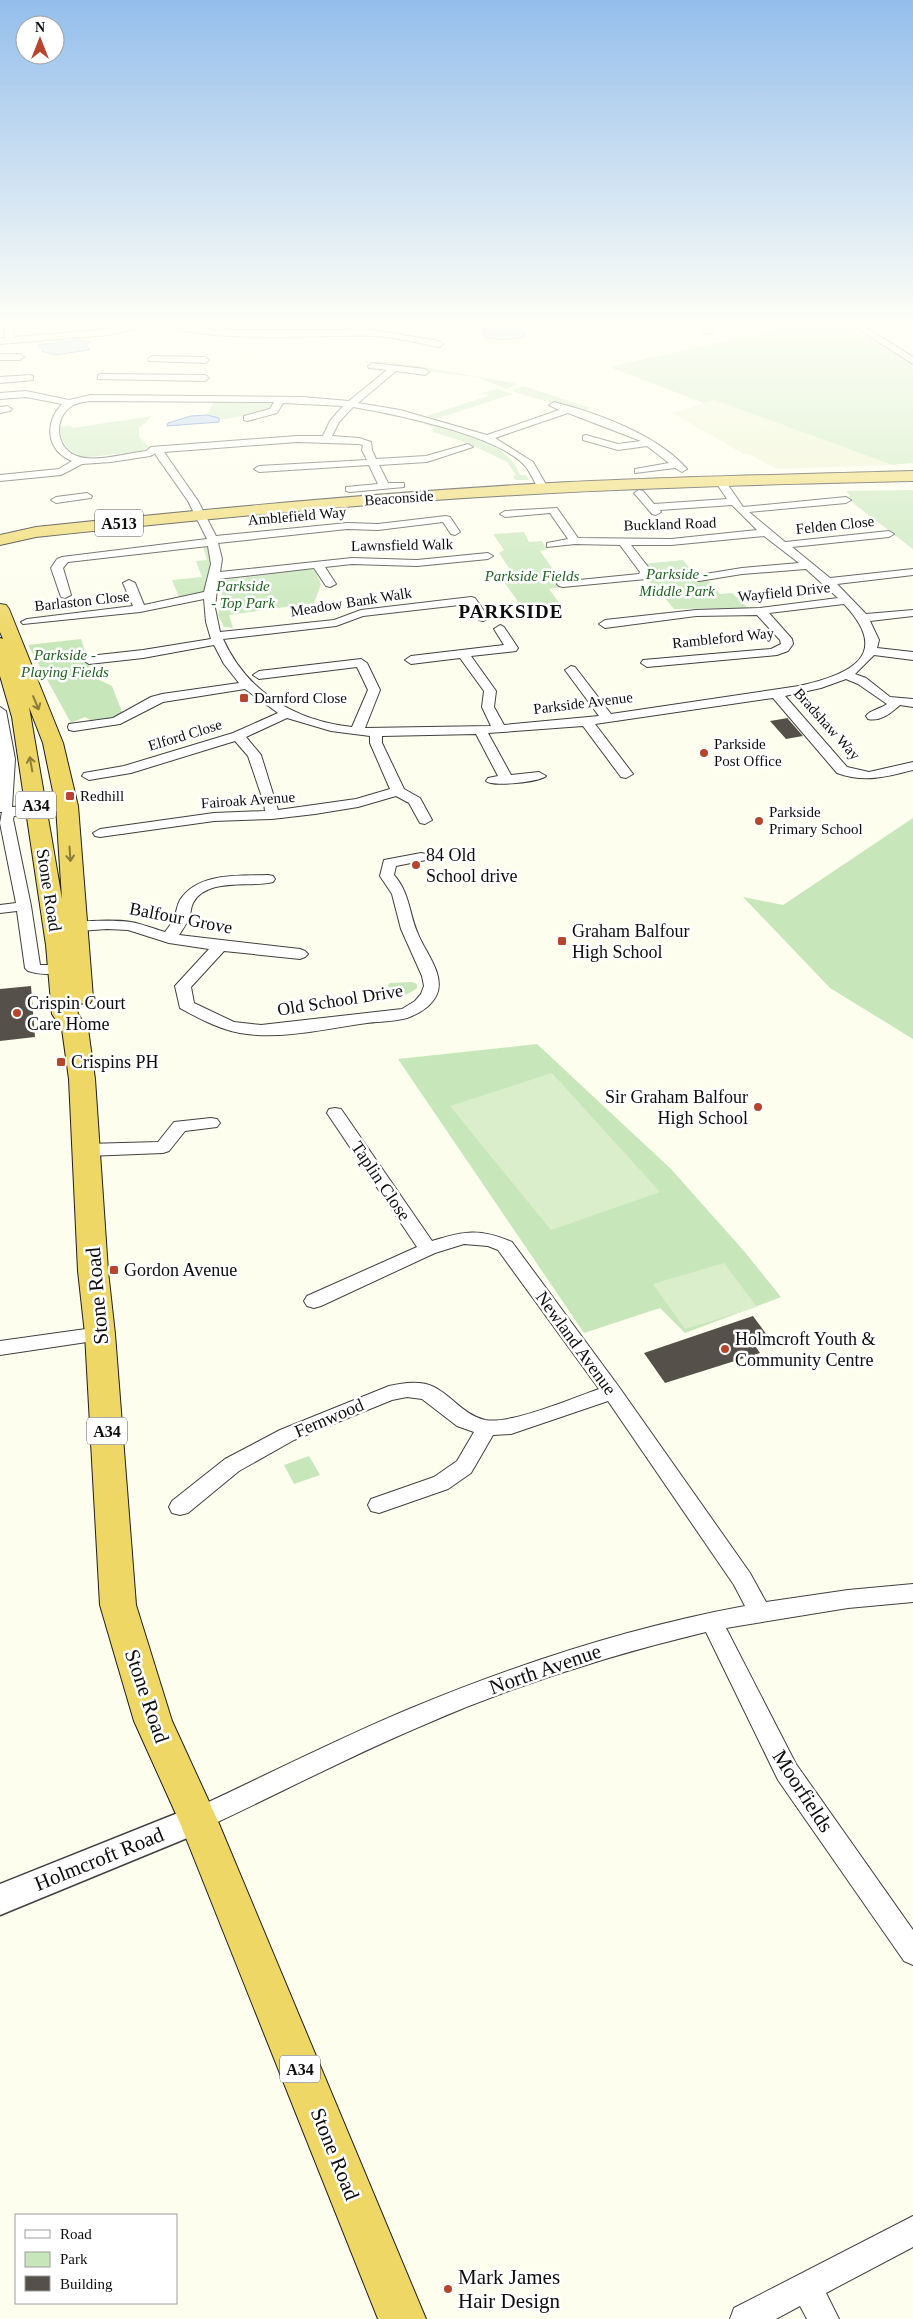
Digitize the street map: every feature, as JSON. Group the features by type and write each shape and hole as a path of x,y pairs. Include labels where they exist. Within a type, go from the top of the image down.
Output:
{"highway":[{"name":"Beaconside","path":"0,540 36,532 202,514 362,500 543,488 913,476"},
{"name":"Beaconside","path":"0,530 36,532"},
{"name":"Stone Road","path":"0,609 54,743 66,806 66,928 60,968 65,1014 75,1029 82,1079 118,1605 153,1721 180,1785 198,1818 402,2319"},
{"name":"Stone Road","path":"0,644 22,717 36,809 66,928 82,1013 75,1029"}],"street":[{"path":"54,430 56,442 67,455 80,460"},
{"path":"327,439 327,434 330,430"},
{"path":"460,430 487,438 529,464 543,488"},
{"path":"487,438 510,430"},
{"path":"625,430 648,443 679,467 639,470"},
{"path":"0,478 61,472 80,460 242,442 327,439 366,443 372,463 384,486"},
{"path":"260,471 427,459 473,449 458,442"},
{"path":"593,442 618,447 648,443"},
{"name":"Parkside Avenue","path":"159,452 184,498 202,514 212,541 216,556 209,595 209,616 216,638 248,685 286,714 322,727 376,732 480,730 543,726 776,693 806,687 845,675 861,664 871,651"},
{"path":"61,472 60,475 68,490 87,496"},
{"path":"720,481 737,506 808,566 864,618 873,642 871,651 913,656"},
{"path":"350,489 400,485"},
{"path":"56,500 68,490"},
{"path":"639,493 654,510 846,500"},
{"path":"505,514 553,510 575,540"},
{"name":"Amblefield Way","path":"67,592 58,568 61,561 66,559 338,527 378,527 444,517 455,532"},
{"name":"Buckland Road","path":"551,545 575,540 671,542 767,532"},
{"name":"Felden Close","path":"784,545 888,534"},
{"path":"563,584 642,577 646,572 623,541"},
{"name":"Lawnsfield Walk","path":"213,576 317,564 360,561 417,563 488,556"},
{"path":"317,564 330,584"},
{"path":"699,578 742,571 808,566"},
{"path":"825,582 913,572"},
{"name":"Barlaston Close","path":"130,583 140,609"},
{"name":"Barlaston Close","path":"27,622 140,609 209,595"},
{"name":"Meadow Bank Walk","path":"216,638 336,623 361,613 472,600 483,618"},
{"name":"Wayfield Drive","path":"605,624 696,613 760,611 846,600"},
{"name":"Rambleford Way","path":"647,664 760,653 784,648 787,644 786,639 760,611"},
{"path":"864,618 913,613"},
{"path":"411,660 512,648 500,629"},
{"path":"89,660 143,654 216,638"},
{"path":"463,654 490,691 488,706 499,728"},
{"path":"259,675 361,663 374,690 357,731"},
{"path":"571,670 608,717"},
{"path":"845,675 862,681 882,697 895,703 913,703"},
{"path":"74,727 116,721 154,700 162,698 248,685"},
{"name":"Bradshaw Way","path":"776,693 842,770 854,776 870,776 913,766"},
{"path":"872,716 884,712 895,703"},
{"path":"0,711 8,760 4,807 24,906 33,968 40,970 60,968"},
{"name":"Elford Close","path":"89,776 126,770 238,736 286,714"},
{"path":"586,720 626,774"},
{"path":"480,730 499,780 539,776"},
{"path":"376,732 376,743 398,790 416,801 425,820"},
{"path":"238,736 254,755 271,803 272,816"},
{"name":"Fairoak Avenue","path":"100,833 214,817 272,816 358,803 398,790"},
{"path":"4,807 36,809 66,806"},
{"name":"Old School Drive","path":"220,946 183,986 186,1005 218,1024 255,1031 274,1030 406,1013 421,1006 427,999 432,989 431,977 408,929 407,917 395,883 387,876 389,863 421,857"},
{"path":"168,938 183,916 183,907 187,900 195,892 222,882 268,879"},
{"path":"0,908 24,906"},
{"name":"Balfour Grove","path":"66,928 129,926 168,938 220,946 300,954"},
{"name":"Taplin Close","path":"335,1113 428,1249"},
{"path":"87,1150 163,1147 180,1126 211,1123"},
{"name":"Newland Avenue","path":"314,1300 428,1249 463,1238 491,1240 505,1246 612,1392 742,1580 759,1611"},
{"path":"0,1348 100,1334"},
{"name":"Fernwood","path":"180,1506 232,1465 274,1441 389,1393 408,1390 427,1392 464,1420 487,1428 511,1426 612,1392"},
{"path":"379,1505 441,1483 464,1467 487,1428"},
{"name":"North Avenue","path":"198,1818 418,1716 571,1658 652,1634 710,1620 805,1603 913,1593"},
{"name":"Moorfields","path":"710,1620 787,1772 913,1952"},
{"name":"Holmcroft Road","path":"0,1900 198,1818"},
{"path":"745,2319 913,2232"},
{"path":"806,2288 824,2319"}],"green space":[{"path":"60,430 139,430 139,436 149,447 143,451 82,458 66,446"},
{"path":"432,430 453,430 478,438 492,445 504,453 520,475 526,475 529,480 515,480 513,476 516,475 507,462 467,443"},
{"path":"702,430 797,430 892,465 776,469 749,454 743,454"},
{"path":"797,430 913,430 913,463 892,465"},
{"path":"913,490 913,549 845,497 851,496 846,491"},
{"name":"Parkside Fields","path":"524,532 529,542 542,541 547,549 540,551 557,575 562,587 549,589 560,604 549,606 556,617 531,619 498,574 511,571 499,553 504,550 493,534"},
{"path":"203,546 210,546 214,554 205,593 179,597 172,580 202,577 196,561 207,560"},
{"name":"Parkside - Middle Park","path":"683,560 697,576 708,580 720,594 732,593 748,608 674,609 655,586 642,577 641,564"},
{"name":"Parkside - Top Park","path":"311,569 315,571 321,584 314,603 229,615 233,628 224,627 218,615 224,580"},
{"name":"Parkside - Playing Fields","path":"81,639 93,677 112,686 124,717 90,720 85,717 71,723 28,645"},
{"path":"913,818 913,1039 830,988 743,897 783,905"},
{"path":"412,982 417,984 417,988 411,992 402,996 391,995 388,985 390,983"},
{"path":"537,1044 671,1169 744,1251 781,1297 685,1333 660,1308 584,1333 398,1059"},
{"path":"552,1073 660,1192 551,1230 450,1106"},
{"path":"724,1263 757,1307 685,1329 653,1284"},
{"path":"309,1456 320,1475 294,1484 284,1465"}],"building":[{"path":"788,718 803,736 786,739 770,721"},
{"name":"Crispin Court Care Home","path":"31,986 35,1037 0,1041 0,989"},
{"name":"Holmcroft Youth & Community Centre","path":"753,1316 772,1342 756,1347 760,1353 665,1383 644,1353"}],"place":[{"name":"Darnford Close","path":"244,698"},
{"name":"Parkside Post Office","path":"704,753"},
{"name":"Redhill","path":"70,796"},
{"name":"Parkside Primary School","path":"759,821"},
{"name":"84 Old School drive","path":"416,865"},
{"name":"Graham Balfour High School","path":"562,941"},
{"name":"Crispin Court Care Home","path":"17,1013"},
{"name":"Crispins PH","path":"61,1062"},
{"name":"Sir Graham Balfour High School","path":"758,1107"},
{"name":"Gordon Avenue","path":"114,1270"},
{"name":"Holmcroft Youth & Community Centre","path":"725,1349"},
{"name":"Mark James Hair Design","path":"448,2289"}],"district":[{"name":"PARKSIDE","path":"511,611"}]}
